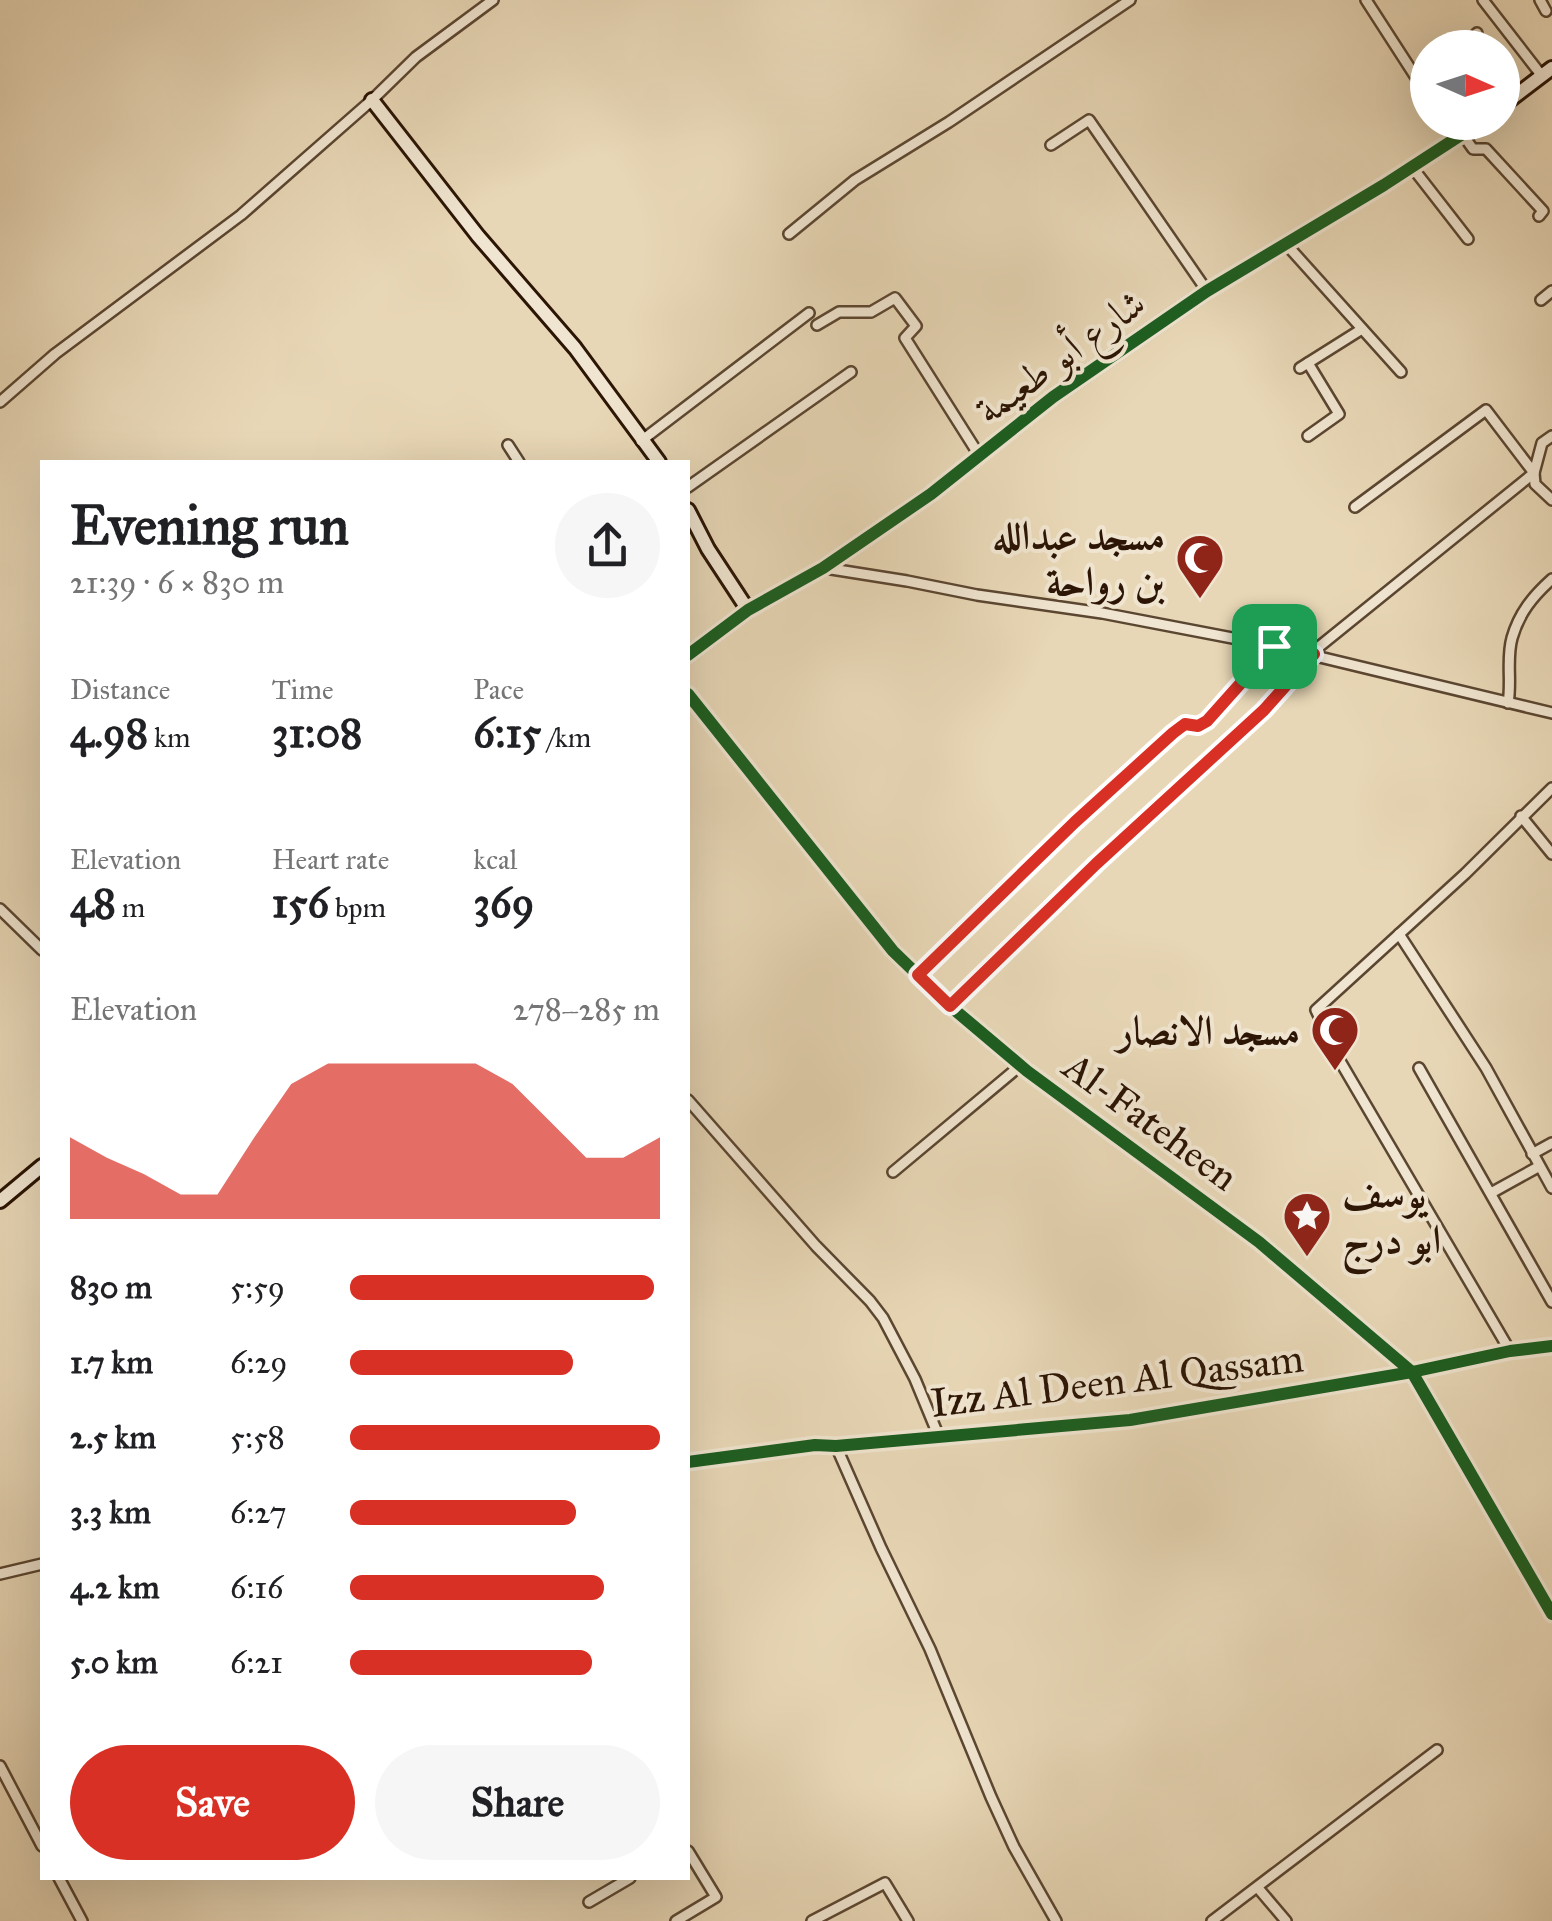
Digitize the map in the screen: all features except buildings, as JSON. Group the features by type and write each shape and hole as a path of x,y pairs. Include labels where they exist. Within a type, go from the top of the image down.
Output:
{"street":[{"path":"0,402 55,354 241,215 416,57 493,0"},
{"path":"790,234 855,180 1130,0"},
{"path":"1366,0 1410,68"},
{"path":"1483,0 1547,72 1520,92"},
{"path":"1540,0 1546,12"},
{"path":"372,100 478,236 575,348 656,460"},
{"path":"1051,145 1089,120 1207,291"},
{"name":"شارع أبو طعيمة","path":"690,654 748,610 823,568 932,494 1053,397 1207,291 1454,140"},
{"path":"1462,140 1473,149 1486,149 1543,211 1540,216"},
{"path":"1412,167 1468,239"},
{"path":"1286,244 1402,372"},
{"path":"1541,300 1552,291"},
{"path":"817,325 839,312 872,312 895,298 916,326 905,338 979,455"},
{"path":"642,441 808,312"},
{"path":"1308,436 1340,414 1304,365 1362,329"},
{"path":"690,486 852,372"},
{"path":"1355,507 1486,410 1534,472"},
{"path":"1552,436 1542,442 1534,472 1535,484 1552,500"},
{"path":"508,445 518,460"},
{"path":"950,1006 1096,864 1264,710 1320,646 1534,472"},
{"path":"690,514 748,610"},
{"path":"823,568 1274,646 1552,713"},
{"path":"1508,703 1511,640 1529,601 1552,578"},
{"path":"918,975 1173,733 1185,724 1198,726 1207,721 1274,646"},
{"name":"Al-Fateheen","path":"690,697 893,952 950,1006 1021,1065 1259,1242 1412,1372 1552,1614"},
{"path":"1510,1351 1340,1062 1316,1010 1465,874 1552,788"},
{"path":"1521,816 1552,854"},
{"path":"0,910 40,948"},
{"path":"1399,934 1476,1052 1552,1188"},
{"path":"893,1172 1021,1065"},
{"path":"1418,1068 1552,1302"},
{"path":"690,1102 883,1318 939,1437"},
{"path":"1532,1154 1552,1143"},
{"path":"1490,1193 1538,1166"},
{"path":"0,1201 40,1168"},
{"name":"Izz Al Deen Al Qassam","path":"690,1462 816,1446 1130,1420 1552,1346"},
{"path":"836,1446 930,1649 990,1797 1056,1921"},
{"path":"0,1574 40,1564"},
{"path":"1212,1921 1437,1750"},
{"path":"0,1766 40,1842"},
{"path":"676,1921 716,1898 690,1854"},
{"path":"60,1880 82,1921"},
{"path":"589,1902 627,1880"},
{"path":"812,1921 885,1883 908,1921"},
{"path":"1258,1888 1286,1921"}],"cycle path":[{"path":"690,654 748,610 823,568 931,494 1053,397 1207,291 1453,140"},
{"path":"690,697 893,951 950,1006 1027,1071 1259,1242 1412,1372 1552,1614"},
{"path":"690,1462 815,1445 1130,1420 1552,1346"}],"place":[{"name":"مسجد عبدالله بن رواحة","path":"1200,600"},
{"name":"مسجد الانصار","path":"1335,1072"},
{"name":"يوسف ابو درج","path":"1307,1258"}],"route":[{"path":"1274,646 1314,654 1264,710 1096,864 950,1006 918,975 1173,733 1185,724 1198,726 1207,721 1274,646"}]}
